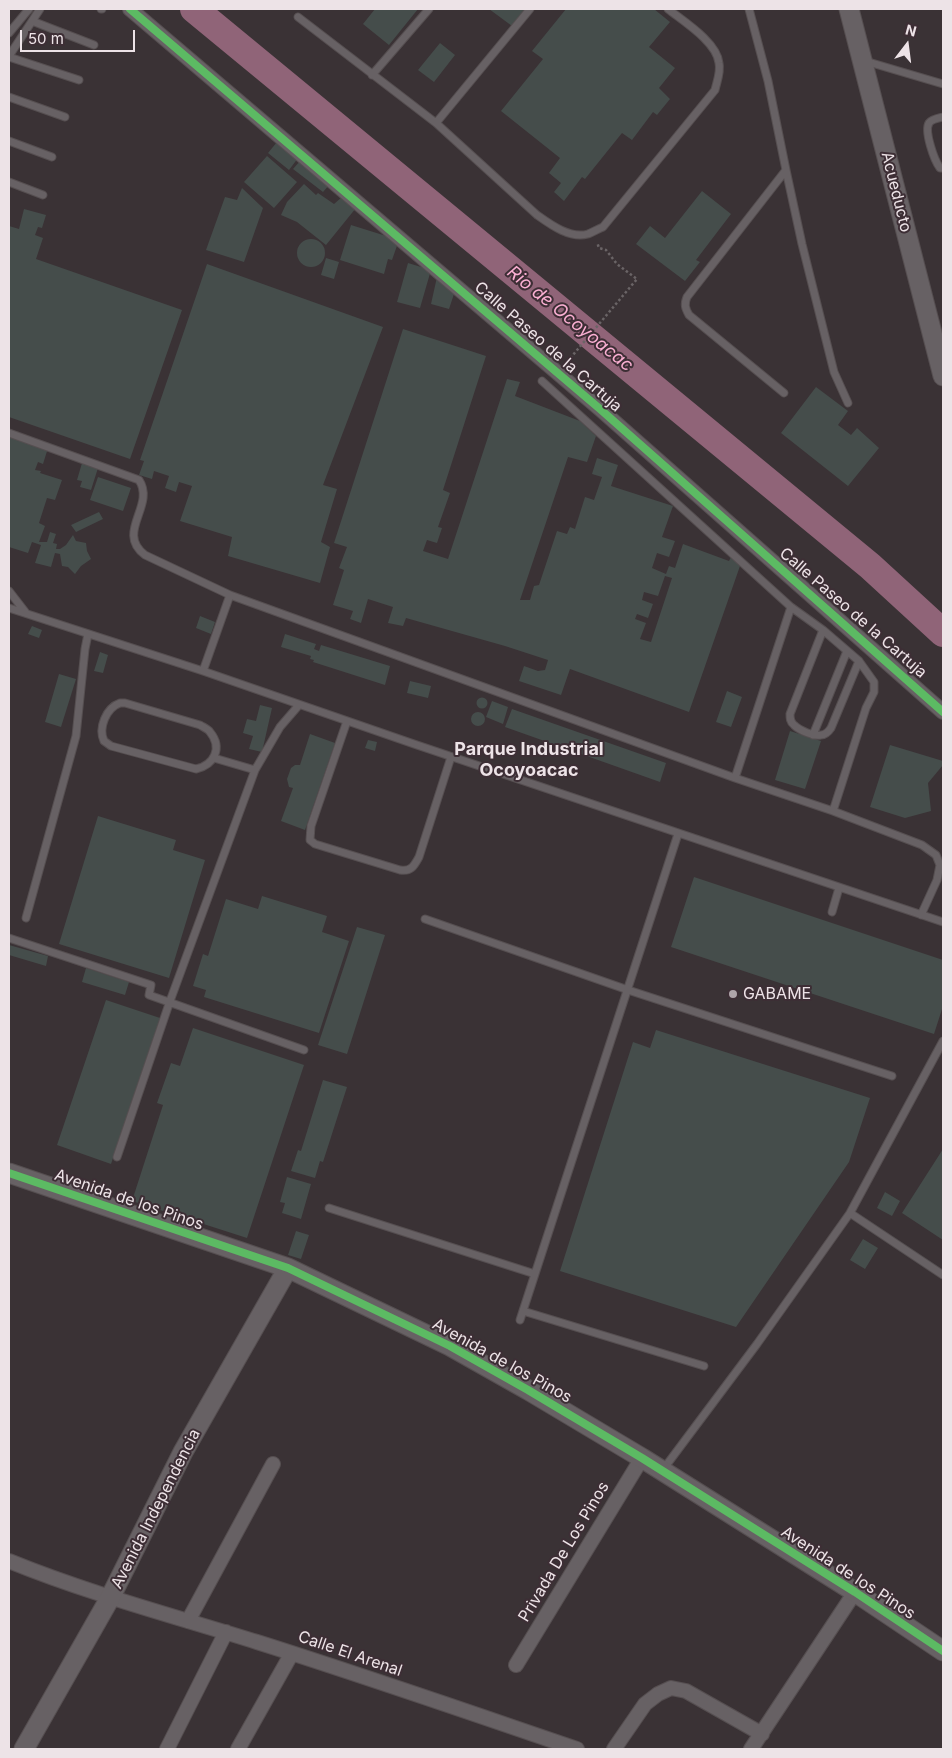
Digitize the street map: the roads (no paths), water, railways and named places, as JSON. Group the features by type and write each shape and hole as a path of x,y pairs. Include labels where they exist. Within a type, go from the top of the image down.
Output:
{"street":[{"name":"Calle Paseo de la Cartuja","path":"130,9 592,402 942,714"},
{"name":"Acueducto","path":"849,9 943,376"},
{"name":"Avenida de los Pinos","path":"9,1173 288,1268 450,1346 642,1458 855,1592 943,1651"},
{"name":"Avenida Independencia","path":"24,1749 110,1598 183,1452 288,1268"},
{"name":"Privada De Los Pinos","path":"516,1665 642,1458"},
{"path":"188,1620 273,1464"},
{"name":"Calle El Arenal","path":"9,1561 110,1598 188,1620 292,1653 577,1749"},
{"path":"752,1749 855,1592"},
{"path":"167,1749 226,1632"},
{"path":"238,1749 292,1653"},
{"path":"614,1749 645,1704 658,1694 671,1688 686,1691 762,1734"}],"lane":[{"path":"9,33 29,9"},
{"path":"40,9 9,56 79,80"},
{"path":"372,75 429,9"},
{"path":"436,124 530,9"},
{"path":"298,17 436,124 543,219 554,227 571,234 587,234 603,227 715,90 720,67 714,48 668,9"},
{"path":"749,9 768,81 802,244 834,372 848,403"},
{"path":"32,21 94,45"},
{"path":"862,60 943,84"},
{"path":"9,97 65,117"},
{"path":"943,117 931,120 927,130 934,157 940,168 943,168"},
{"path":"9,141 52,157"},
{"path":"784,393 689,315 685,303 687,297 786,170"},
{"path":"9,182 43,195"},
{"path":"542,381 791,607 823,630 859,661 874,682 874,692 866,708 833,811"},
{"path":"9,432 139,480 143,486 144,495 133,533 137,549 145,556 230,595 735,778 833,811 922,845 936,855 940,865 937,880 921,915"},
{"path":"9,591 26,614"},
{"path":"203,671 230,595"},
{"path":"735,778 791,607"},
{"path":"9,608 203,671 678,834 943,922"},
{"path":"823,630 790,714 790,720 794,726 813,735 821,736 831,728 859,661"},
{"path":"26,918 76,736 84,649 88,634"},
{"path":"813,735 847,651"},
{"path":"125,703 200,725 210,732 215,743 216,752 214,758 210,764 196,769 111,746 104,742 102,736 108,711 114,705 125,703"},
{"path":"117,1157 170,1001 255,770 280,727 299,705"},
{"path":"347,721 311,826 310,840 315,844 400,870 406,871 411,869 419,857 451,757"},
{"path":"214,758 255,770"},
{"path":"520,1320 678,834"},
{"path":"832,912 839,888"},
{"path":"425,919 628,990 892,1076"},
{"path":"9,938 151,985 148,995 170,1001 304,1050"},
{"path":"662,1471 757,1344 850,1213 943,1041"},
{"path":"329,1208 535,1274"},
{"path":"850,1213 943,1275"},
{"path":"523,1311 704,1366"}],"waterway":[{"name":"Rio de Ocoyoacac","path":"194,9 870,566 943,633"}],"place":[{"name":"GABAME","path":"733,994"}],"district":[{"name":"Parque Industrial Ocoyoacac","path":"529,760"}]}
